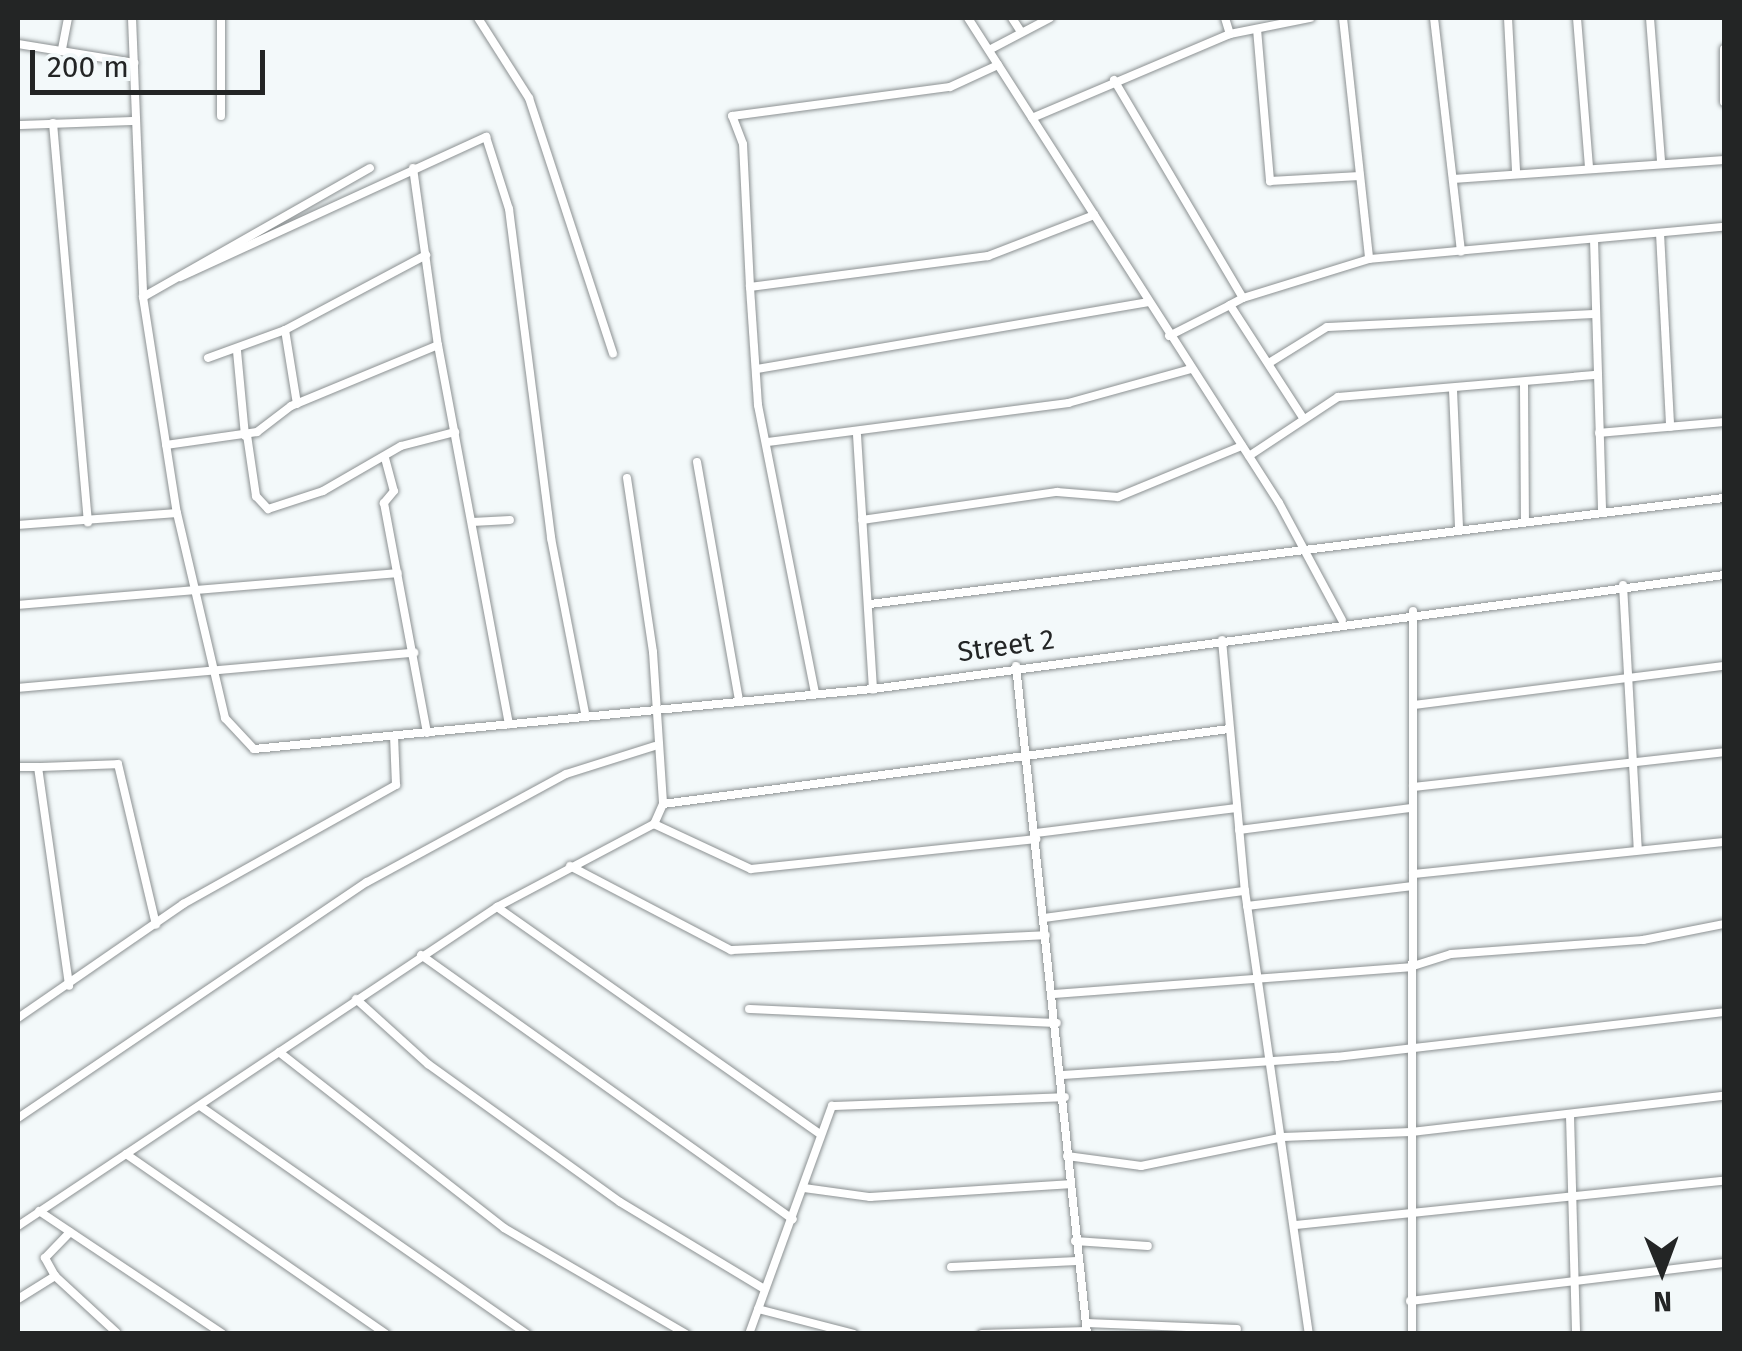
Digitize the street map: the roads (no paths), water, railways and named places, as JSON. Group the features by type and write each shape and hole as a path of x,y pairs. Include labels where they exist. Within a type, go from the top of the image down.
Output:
{"street":[{"path":"62,49 68,18"},
{"path":"132,18 143,298 176,513 210,671"},
{"path":"221,18 221,116"},
{"path":"478,18 528,98 613,354"},
{"path":"968,18 1304,544 1342,620"},
{"path":"1012,18 1021,32"},
{"path":"989,50 1050,18"},
{"path":"1225,18 1230,34"},
{"path":"1032,118 1230,34 1310,18"},
{"path":"1343,18 1369,259"},
{"path":"1434,18 1461,251"},
{"path":"1508,18 1516,173"},
{"path":"1576,18 1589,168"},
{"path":"1650,18 1660,162"},
{"path":"1257,28 1270,181 1360,176"},
{"path":"18,44 62,49 86,62 134,64"},
{"path":"1724,49 1724,102"},
{"path":"815,694 757,369 742,144 732,116 950,87 998,64"},
{"path":"1114,80 1243,298"},
{"path":"18,126 135,121"},
{"path":"54,123 88,522"},
{"path":"180,277 478,135 488,140 509,209 552,538 585,712"},
{"path":"1453,179 1724,160"},
{"path":"143,298 370,168"},
{"path":"413,168 438,345 509,724"},
{"path":"750,287 988,256 1094,215"},
{"path":"1169,336 1243,298 1369,259 1724,227"},
{"path":"1660,233 1670,427"},
{"path":"1594,239 1602,511"},
{"path":"208,358 237,351 285,330 426,255"},
{"path":"757,369 1147,302"},
{"path":"1230,305 1303,418"},
{"path":"1269,363 1327,327 1594,314"},
{"path":"285,330 297,404"},
{"path":"166,445 246,435 297,404 438,345"},
{"path":"237,351 256,496 268,509 455,432"},
{"path":"768,442 856,436 1068,403 1191,369"},
{"path":"1248,456 1338,397 1524,385 1598,375"},
{"path":"1524,385 1525,520"},
{"path":"1454,390 1459,527"},
{"path":"1599,434 1724,422"},
{"path":"856,436 873,689"},
{"path":"862,520 1043,493 1118,497 1242,446"},
{"path":"385,458 398,573 427,733"},
{"path":"697,462 739,700"},
{"path":"18,1226 496,907 654,824 663,804 655,746 656,706 627,478"},
{"path":"870,604 1304,544 1724,498"},
{"path":"18,525 176,513"},
{"path":"472,522 510,520"},
{"path":"18,605 398,573"},
{"name":"Street 2","path":"210,671 238,740 254,749 293,747 585,712 873,689 1342,620 1724,575"},
{"path":"1623,585 1638,850"},
{"path":"1412,1334 1413,611"},
{"path":"1222,640 1245,891 1309,1334"},
{"path":"18,688 414,653"},
{"path":"1016,666 1063,1075 1069,1184 1087,1330"},
{"path":"1414,705 1724,666"},
{"path":"663,804 1229,729"},
{"path":"18,1018 156,926 396,785 394,736"},
{"path":"18,1118 367,882 566,774 655,746"},
{"path":"1413,787 1724,752"},
{"path":"18,768 118,764 156,926"},
{"path":"38,766 70,986"},
{"path":"654,824 751,869 1236,808"},
{"path":"1238,830 1410,808"},
{"path":"1413,874 1724,842"},
{"path":"570,866 692,937 731,950 1046,934"},
{"path":"1247,906 1413,886"},
{"path":"1044,918 1245,891"},
{"path":"496,907 818,1133"},
{"path":"1054,994 1256,976 1410,968 1444,955 1643,940 1724,924"},
{"path":"421,955 793,1219"},
{"path":"356,999 428,1064 620,1202 764,1289"},
{"path":"749,1009 1056,1023"},
{"path":"1063,1075 1269,1055 1411,1047 1724,1012"},
{"path":"279,1052 504,1228 686,1334"},
{"path":"1068,1156 1141,1166 1283,1137 1411,1132 1724,1096"},
{"path":"749,1334 804,1188 818,1133 836,1104 1065,1097"},
{"path":"200,1106 527,1334"},
{"path":"1570,1116 1576,1334"},
{"path":"126,1154 386,1334"},
{"path":"1296,1225 1574,1203 1724,1181"},
{"path":"804,1188 870,1197 1069,1184"},
{"path":"39,1211 224,1334"},
{"path":"70,1232 45,1258 55,1276 116,1333"},
{"path":"1075,1241 1148,1246"},
{"path":"951,1267 1077,1262"},
{"path":"1410,1302 1575,1287 1724,1262"},
{"path":"18,1299 55,1276"},
{"path":"758,1309 854,1334"},
{"path":"982,1334 1237,1329"}]}
